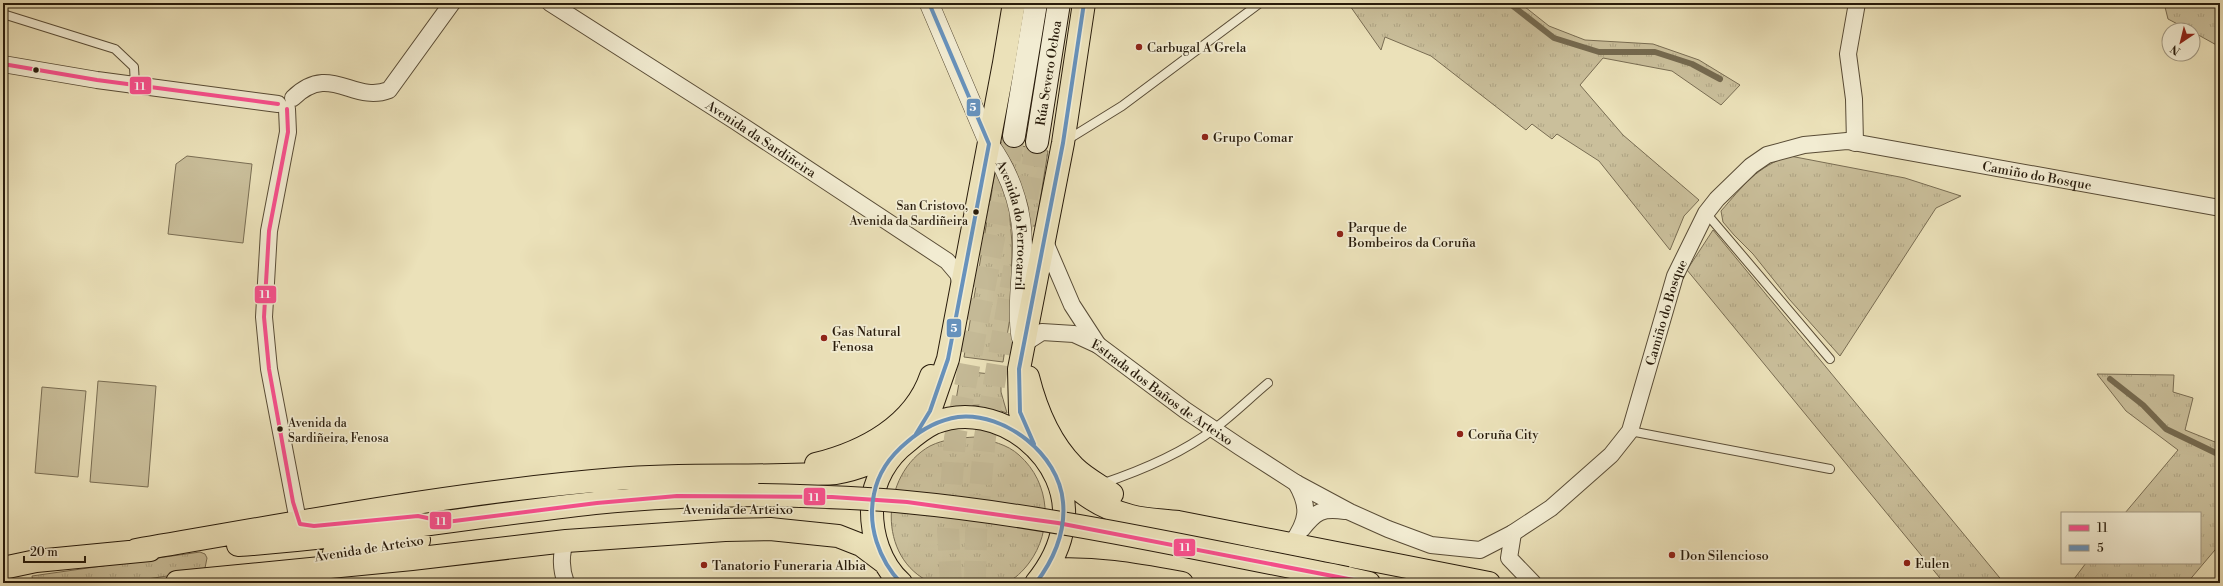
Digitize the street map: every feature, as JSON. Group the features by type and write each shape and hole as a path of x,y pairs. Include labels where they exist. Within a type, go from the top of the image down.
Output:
{"main road":[{"name":"Rúa Severo Ochoa","path":"1014,136 1036,3"},
{"name":"Rúa Severo Ochoa","path":"1037,142 1059,3"},
{"path":"1034,444 1020,412 1019,369 1022,345 1045,242 1063,143 1084,3"},
{"path":"916,434 930,412 948,359 989,144 1010,10"},
{"path":"774,475 854,453 883,437 908,416 927,388 962,285"},
{"path":"1022,345 1034,403 1053,439 1074,467 1098,485 1136,505 1178,522"},
{"path":"901,583 885,563 875,540 873,528 872,501 883,468 897,450 916,434 934,424 958,418 996,422 1016,431 1034,444 1074,488 1114,510 1133,517 1296,537 1489,583"},
{"name":"Avenida de Arteixo","path":"136,550 298,521 432,501 566,484 691,475 816,474 856,470 872,464 897,450"},
{"path":"1041,577 1056,550 1064,526 1064,510 1061,491 1050,463"},
{"name":"Avenida de Arteixo","path":"3,568 36,561 136,550 279,542 597,503 677,496 758,501 904,515 1056,535 1299,583"},
{"name":"Avenida de Arteixo","path":"175,583 297,559 503,528 598,516 758,501 832,497 907,502 1058,523 1369,583"},
{"name":"Avenida de Arteixo","path":"175,583 566,542 666,533 770,529 838,536 861,545 885,563"},
{"path":"1041,577 1082,568 1121,572 1182,583"},
{"path":"1091,583 1121,572"}],"street":[{"path":"286,104 303,88 324,81 369,93 380,93 389,90 452,3"},
{"name":"Avenida da Sardiñeira","path":"550,3 735,121 947,261 958,274 962,285"},
{"name":"Avenida do Ferrocarril","path":"929,3 989,144 1003,162 1013,187 1020,220 1023,255 1019,313 1022,345"},
{"path":"1855,142 1854,99 1848,54 1856,3"},
{"path":"3,64 135,85 286,104"},
{"path":"286,104 288,132 269,231 264,317 269,369 298,521"},
{"name":"Camiño do Bosque","path":"1480,550 1513,533 1551,508 1586,479 1611,455 1630,431 1675,276 1706,213 1751,166 1767,155 1804,145 1855,142 2220,208"},
{"path":"1045,242 1072,305 1098,345"},
{"name":"Estrada dos Baños de Arteixo","path":"1022,345 1042,332 1074,334 1098,345 1214,430 1296,483 1350,512 1388,529 1432,545 1480,550"},
{"path":"1296,483 1307,507 1296,537"},
{"name":"Estrada dos Baños de Arteixo","path":"1296,537 1311,518 1320,511 1330,509 1350,512"},
{"path":"1513,533 1510,558 1534,583"},
{"path":"566,542 562,552 566,583"}],"lane":[{"path":"1063,143 1122,106 1260,3"},
{"path":"3,14 115,49 134,67 135,85"},
{"path":"1706,213 1830,359"},
{"path":"1074,488 1098,485 1132,474 1186,448 1214,430 1268,383"},
{"path":"1630,431 1830,469"},
{"name":"Avenida de Arteixo","path":"298,521 305,526 314,526 418,516 446,522"}],"green space":[{"path":"1348,3 1520,3 1549,26 1585,40 1653,44 1699,60 1740,85 1721,105 1672,71 1603,58 1580,85 1623,135 1699,200 1684,216 1670,250 1599,161 1557,134 1552,139 1532,124 1526,130 1431,56 1385,37 1381,50"},
{"path":"2164,3 2220,3 2220,47 2201,36 2201,22 2174,22 2168,19"},
{"path":"1000,142 1048,151 1036,226 1032,226 1020,182"},
{"path":"187,156 252,164 243,243 168,234 176,164"},
{"path":"1790,156 1905,178 1961,196 1936,208 1840,356 1789,299 1753,254 1723,222 1721,211 1751,178 1768,165"},
{"path":"995,173 1008,197 1012,243 1011,311 1003,362 964,357"},
{"path":"1713,230 2004,583 1944,583 1687,270"},
{"path":"961,371 1001,375 1001,392 1007,413 983,405 955,406"},
{"path":"2097,374 2174,375 2173,392 2193,398 2185,430 2220,444 2220,544 2187,583 2071,583 2085,564 2201,564 2201,512 2126,512 2178,450 2126,411"},
{"path":"98,381 156,386 148,487 90,482"},
{"path":"42,387 86,391 78,477 35,473"},
{"path":"975,437 998,443 1009,448 1030,466 1043,493 1045,522 1042,537 1037,550 1029,563 1019,574 1006,583 932,583 914,571 901,555 894,536 891,516 894,495 901,476 913,459 930,446 946,440"},
{"path":"200,552 205,554 207,558 205,568 200,571 121,583 33,583 32,576"}],"waterway":[{"path":"1509,3 1554,38 1599,52 1655,52 1692,64 1720,79"},
{"path":"2110,379 2143,405 2166,429 2220,455"}],"tunnel":[{"path":"951,583 948,530 955,438 1014,136"},
{"path":"1021,231 1037,142"},
{"path":"975,583 976,534 985,437 1015,263"}],"transit line":[{"name":"5","path":"916,434 930,411 948,359 989,144 929,3"},
{"name":"5","path":"1034,444 1020,412 1019,369 1063,143 1084,3"},
{"name":"11","path":"3,64 97,80 278,104"},
{"name":"11","path":"287,109 288,132 269,231 264,317 269,369 293,502 300,524 314,526 418,516 446,522 597,503 677,496 832,497 907,502 1058,523 1369,583"},
{"name":"5","path":"901,583 893,574 881,553 874,530 872,506 878,479 895,453 918,433 944,420 958,417 976,417 994,421 1011,429 1027,440 1052,468 1059,484 1063,502 1063,524 1061,535 1053,555 1036,583"}],"place":[{"name":"Carbugal A Grela","path":"1139,47"},
{"name":"Grupo Comar","path":"1205,137"},
{"name":"San Cristovo, Avenida da Sardiñeira","path":"976,212"},
{"name":"Parque de Bombeiros da Coruña","path":"1340,234"},
{"name":"Gas Natural Fenosa","path":"824,338"},
{"name":"Avenida da Sardiñeira, Fenosa","path":"280,429"},
{"name":"Coruña City","path":"1460,434"},
{"name":"Don Silencioso","path":"1672,555"},
{"name":"Eulen","path":"1907,563"},
{"name":"Tanatorio Funeraria Albia","path":"704,565"}]}
